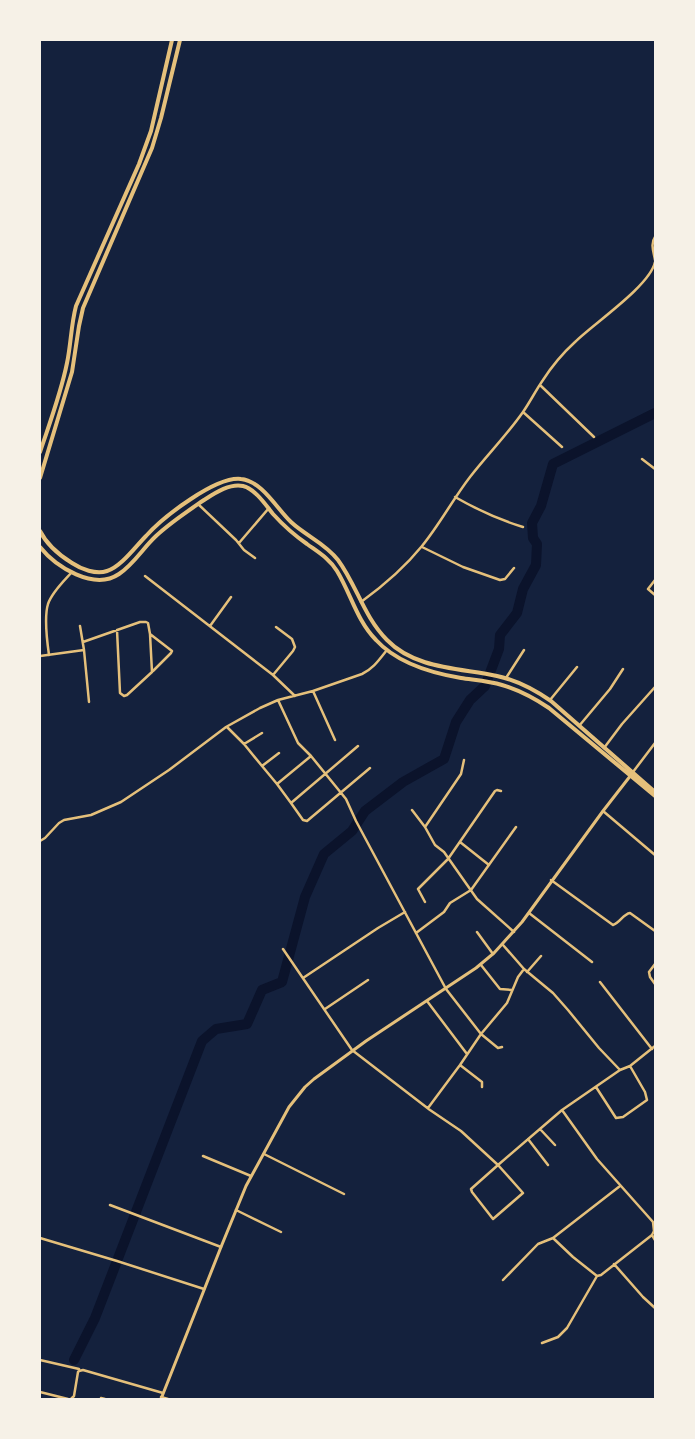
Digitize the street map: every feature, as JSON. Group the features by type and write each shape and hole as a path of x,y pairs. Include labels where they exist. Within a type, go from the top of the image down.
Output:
{"main road":[{"path":"40,452 67,361 71,326 76,306 139,164 151,131 172,40"},
{"path":"40,478 72,372 83,308 145,165 161,118 180,40"},
{"path":"154,117 161,118"},
{"path":"40,531 55,551 75,565 90,571 107,571 118,565 159,523 198,495 225,480 245,479 265,492 293,524 324,545 342,566 372,622 383,636 397,648 422,661 506,678 537,692 550,700 603,750"},
{"path":"40,547 72,572 91,579 107,579 126,568 167,526 198,504 229,487 241,486 250,490 289,530 330,562 337,571 364,625 387,650 427,670 496,683 539,701 655,792"},
{"path":"376,640 383,636"},
{"path":"632,774 655,796"}],"street":[{"path":"361,602 398,572 422,547 455,497 523,412 559,358 645,280 654,267 653,240 655,237"},
{"path":"540,385 594,437"},
{"path":"523,412 562,447"},
{"path":"642,459 655,468"},
{"path":"455,497 473,508 523,527"},
{"path":"198,504 244,550 255,558"},
{"path":"238,543 269,508"},
{"path":"422,547 463,567 500,580 505,579 514,568"},
{"path":"49,655 47,630 48,604 72,572"},
{"path":"145,576 273,675 295,696"},
{"path":"655,580 649,588 655,595"},
{"path":"210,626 231,597"},
{"path":"83,642 140,622 146,622 150,634 152,672"},
{"path":"80,626 89,702"},
{"path":"273,675 293,652 295,647 295,643 276,628"},
{"path":"117,630 121,695 127,695 171,654 172,651 150,634"},
{"path":"40,656 84,650"},
{"path":"40,841 64,820 91,814 121,802 162,775 211,737 260,708 278,700 313,691 369,671 387,650"},
{"path":"506,678 524,650"},
{"path":"550,700 577,667"},
{"path":"579,726 610,689 623,668"},
{"path":"603,750 622,724 655,687"},
{"path":"313,691 335,740"},
{"path":"278,700 298,743 311,756 348,802 361,831 446,989 481,1034 498,1048 502,1047"},
{"path":"227,727 244,744 305,821 370,768"},
{"path":"244,744 262,733"},
{"path":"162,1396 220,1246 251,1176 298,1094 314,1079 352,1050 481,965 503,945 655,744"},
{"path":"291,803 358,746"},
{"path":"262,766 279,753"},
{"path":"277,784 311,756"},
{"path":"425,827 461,774 464,760"},
{"path":"425,902 418,889 448,859 495,791 501,791"},
{"path":"412,810 425,827 435,845 441,848 477,900 514,932"},
{"path":"603,811 655,855"},
{"path":"416,933 444,912 450,903 471,890 516,827"},
{"path":"460,842 488,865"},
{"path":"551,880 613,925 630,913 655,932"},
{"path":"303,978 405,912"},
{"path":"529,913 592,962"},
{"path":"477,932 493,954"},
{"path":"503,945 525,970 553,993 620,1070"},
{"path":"284,949 352,1050 461,1131 498,1165 523,1193 493,1220 471,1189 498,1165 504,1159 562,1110 620,1070 630,1066 654,1048 600,982"},
{"path":"428,1108 460,1066 481,1034 507,1003 518,977 541,956"},
{"path":"655,964 649,972 655,984"},
{"path":"481,965 500,990 513,990"},
{"path":"325,1009 368,980"},
{"path":"427,1001 467,1054"},
{"path":"460,1066 482,1082 482,1087"},
{"path":"596,1087 616,1118 622,1117 647,1100 645,1092 630,1066"},
{"path":"542,1343 558,1337 567,1328 597,1276 601,1275 652,1235 654,1231 653,1222 597,1159 562,1110"},
{"path":"540,1129 555,1145"},
{"path":"528,1139 548,1165"},
{"path":"264,1154 344,1194"},
{"path":"203,1156 251,1176"},
{"path":"503,1280 538,1244 553,1238 620,1186"},
{"path":"110,1205 220,1246"},
{"path":"236,1210 282,1232"},
{"path":"652,1235 655,1240"},
{"path":"40,1238 204,1289"},
{"path":"553,1238 597,1276"},
{"path":"614,1264 643,1298 655,1308"},
{"path":"40,1360 86,1370 168,1399"},
{"path":"40,1392 69,1399 74,1396 78,1372 81,1370"}],"waterway":[{"path":"74,1360 95,1318 202,1041 216,1029 247,1024 262,990 282,982 305,897 324,854 352,831 365,811 403,782 444,759 456,722 470,700 485,686 499,649 500,635 517,613 523,589 536,565 537,544 533,538 532,523 541,506 553,464 655,413"}]}
